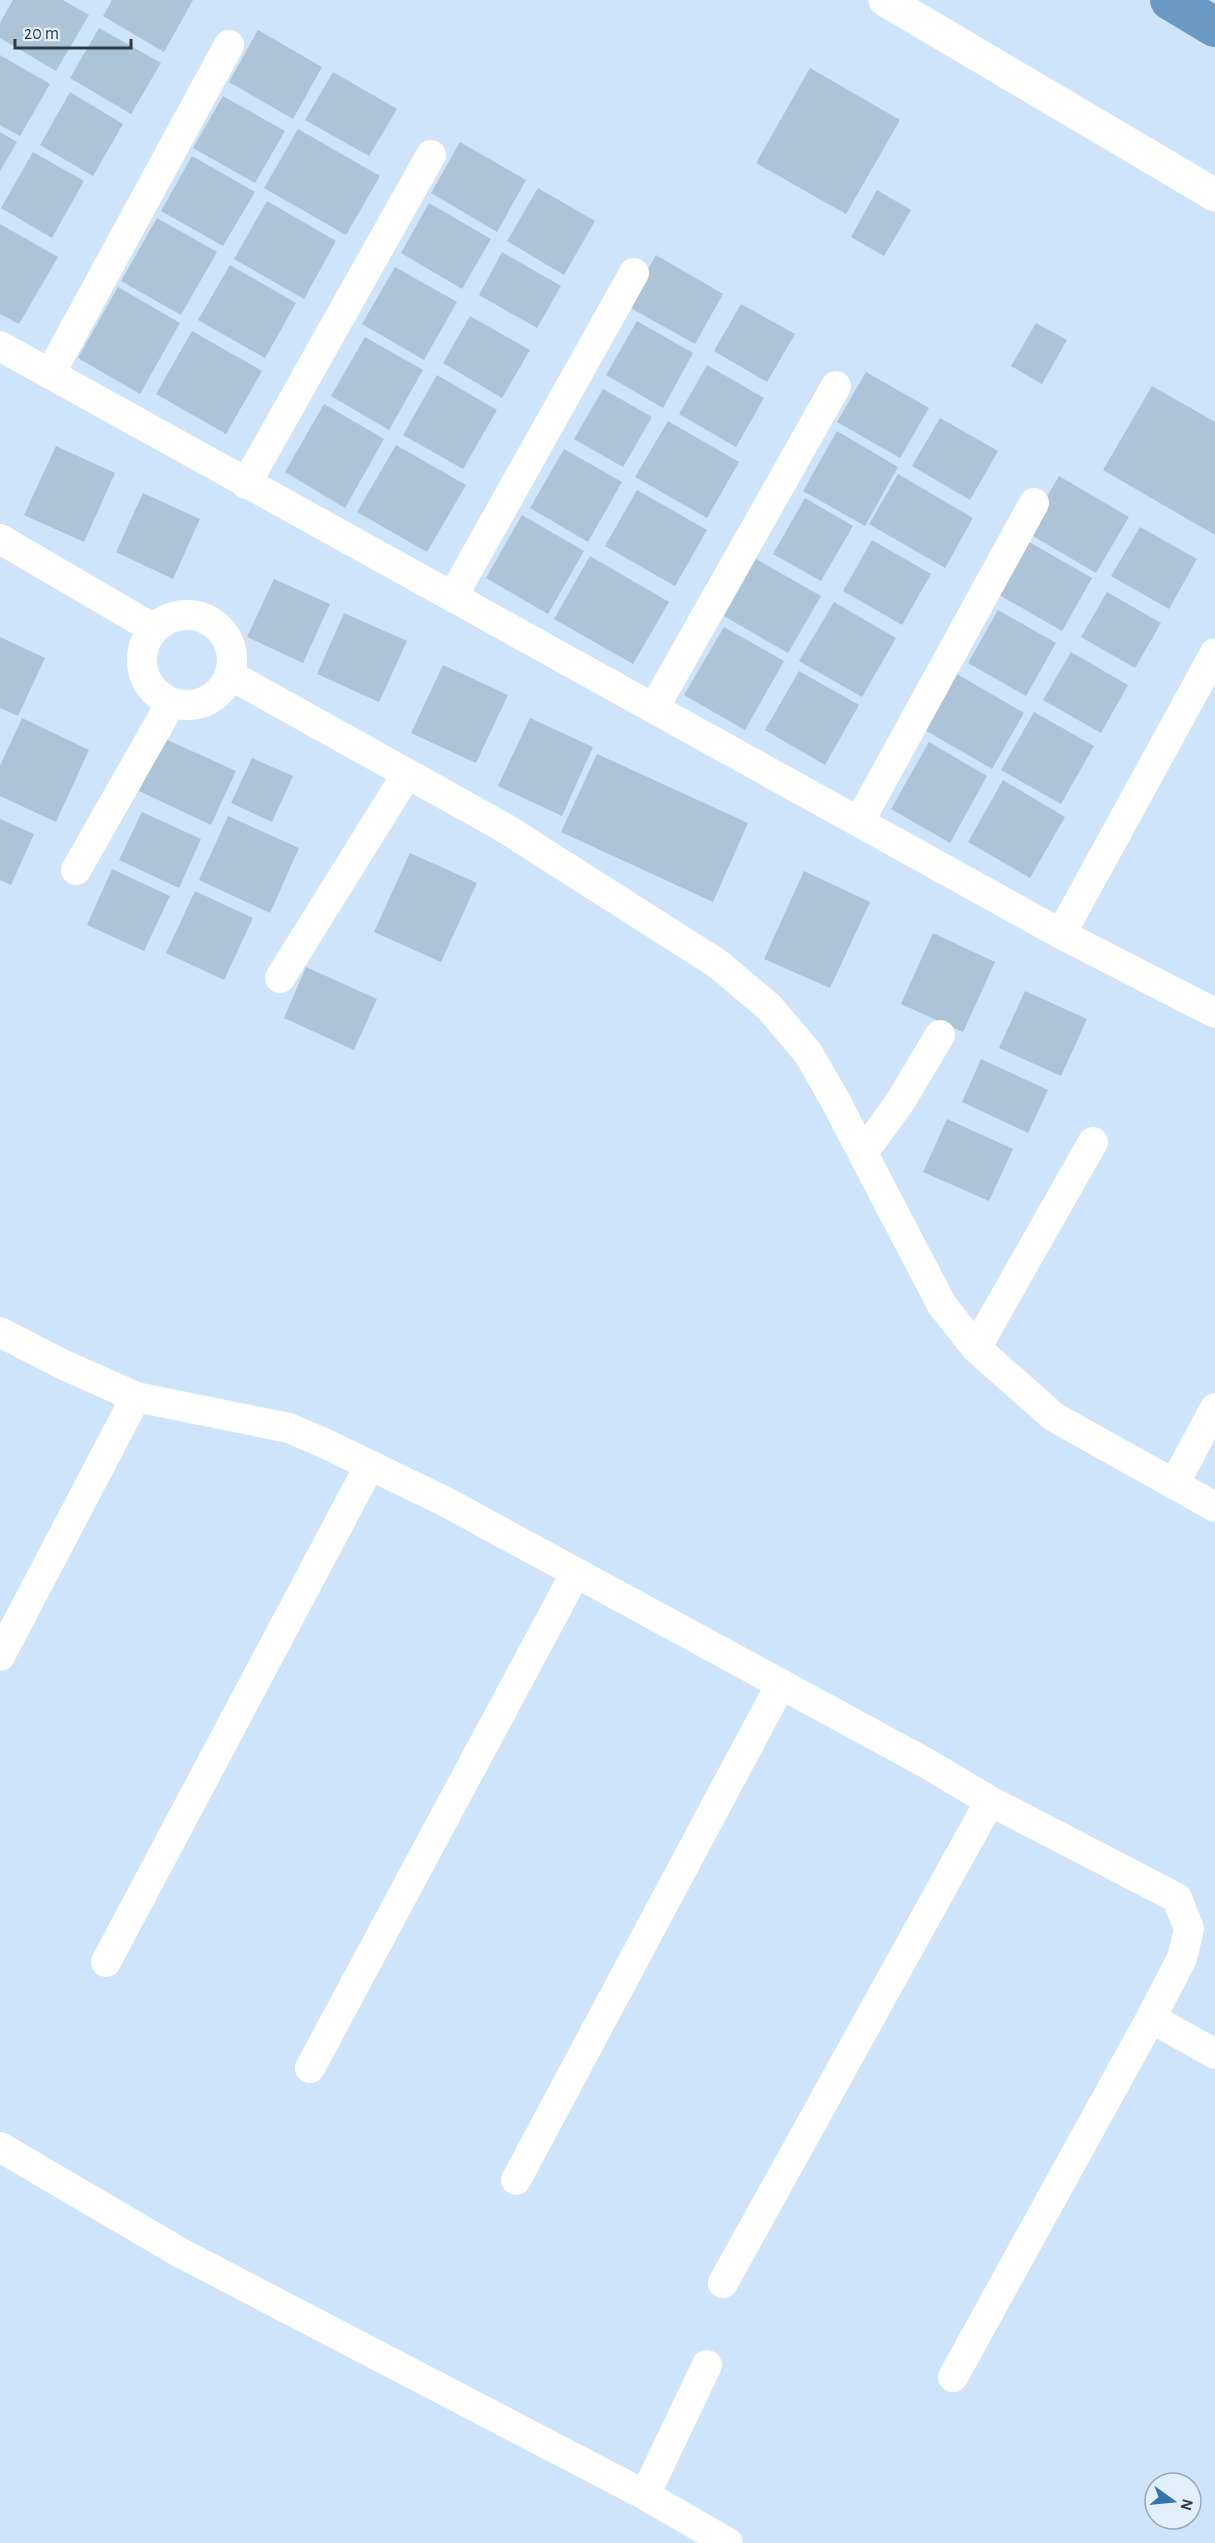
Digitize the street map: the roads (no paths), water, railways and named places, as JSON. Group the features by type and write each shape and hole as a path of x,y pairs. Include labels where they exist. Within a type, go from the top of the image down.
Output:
{"street":[{"path":"885,0 1215,195"},
{"path":"50,374 229,45"},
{"path":"246,484 431,154"},
{"path":"453,596 634,273"},
{"path":"0,346 1061,934 1215,1013"},
{"path":"654,708 836,386"},
{"path":"859,822 1034,503"},
{"path":"1,542 154,629"},
{"path":"187,614 202,617 214,623 224,634 230,647 232,661 230,675 213,698 200,704 186,706 171,703 159,697 143,674 141,660 143,645 154,629 174,616 187,614"},
{"path":"1061,934 1215,652"},
{"path":"230,675 503,827 718,964 769,1007 808,1053 942,1305 976,1348 1054,1417 1215,1507"},
{"path":"76,870 171,703"},
{"path":"280,978 407,774"},
{"path":"863,1153 900,1102 940,1035"},
{"path":"976,1348 1093,1142"},
{"path":"0,1332 64,1365 136,1397 289,1428 370,1465 444,1501 926,1763 990,1801 1177,1898 1189,1929 1182,1958 953,2377"},
{"path":"0,1656 136,1397"},
{"path":"1174,1484 1215,1408"},
{"path":"106,1962 370,1465"},
{"path":"310,2068 575,1574"},
{"path":"516,2180 781,1684"},
{"path":"723,2283 990,1801"},
{"path":"1151,2018 1215,2054"},
{"path":"0,2147 179,2252 645,2495 728,2543"},
{"path":"645,2495 706,2365"}],"waterway":[{"path":"1170,0 1215,27"}]}
